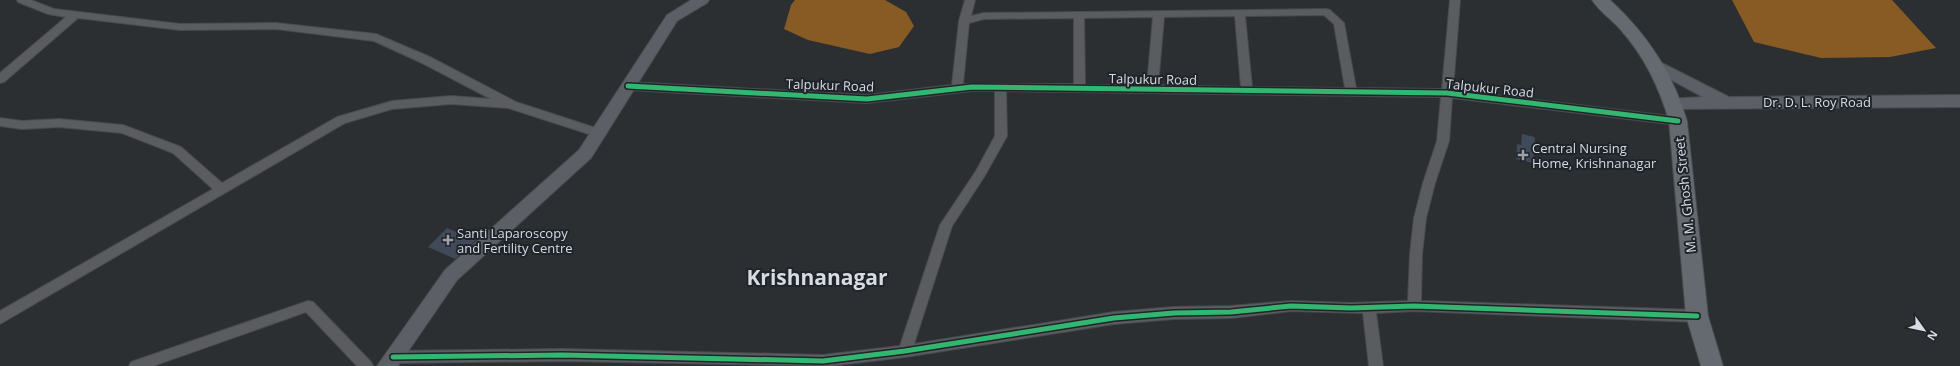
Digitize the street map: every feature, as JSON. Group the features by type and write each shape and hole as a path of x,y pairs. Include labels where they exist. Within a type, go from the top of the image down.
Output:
{"main road":[{"path":"390,362 450,275 585,154 672,18 702,0"},
{"name":"M. M. Ghosh Street","path":"1600,0 1622,19 1658,66 1675,112 1697,316 1712,366"},
{"path":"1658,66 1724,102"},
{"name":"Dr. D. L. Roy Road","path":"1675,112 1724,102 1960,101"}],"street":[{"path":"22,0 52,12 180,27 276,26 376,38 426,60 512,105 598,133"},
{"path":"957,89 964,22 970,0"},
{"path":"1414,306 1416,254 1420,218 1428,183 1443,140 1455,0"},
{"path":"964,22 984,16 1326,12 1339,23 1351,92"},
{"path":"1240,13 1247,91"},
{"path":"1152,90 1159,14"},
{"path":"0,79 24,56 75,15"},
{"path":"1079,15 1080,89"},
{"name":"Talpukur Road","path":"628,86 867,100 957,89 1000,88 1447,93 1675,112"},
{"path":"905,351 946,225 980,174 1001,136 1000,88"},
{"path":"0,318 342,120 392,105 451,100 512,105"},
{"path":"0,122 22,125 59,123 123,128 177,150 221,189"},
{"path":"136,366 308,306 366,366"},
{"path":"390,362 563,355 823,361 881,360 905,351 1114,318 1174,313 1231,312 1290,306 1414,306 1697,316"},
{"path":"1369,307 1376,366"}],"shaded area":[{"path":"795,0 885,0 906,12 914,26 899,47 870,54 808,40 784,29 791,5"},
{"path":"1732,0 1892,0 1936,48 1890,57 1821,58 1754,42"}],"building":[{"path":"1522,134 1535,137 1533,163 1516,159 1517,144 1521,145"},
{"path":"447,228 476,240 455,259 428,247"}],"cycle path":[{"path":"628,86 867,99 972,87 1447,93 1678,121"},
{"path":"393,357 563,355 823,361 905,351 1114,318 1174,313 1231,312 1291,306 1351,308 1414,306 1697,316"}],"place":[{"name":"Central Nursing Home, Krishnanagar","path":"1523,155"},
{"name":"Santi Laparoscopy and Fertility Centre","path":"448,240"}],"district":[{"name":"Krishnanagar","path":"817,277"}]}
